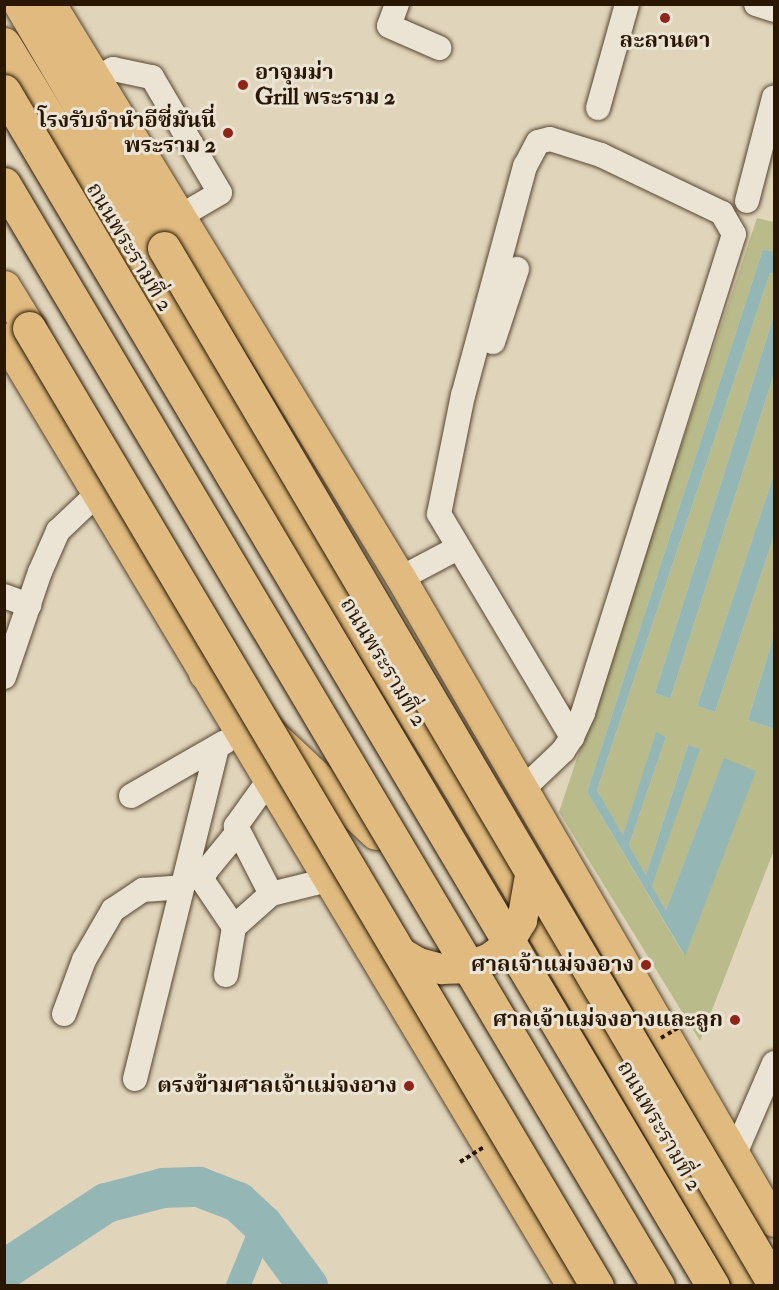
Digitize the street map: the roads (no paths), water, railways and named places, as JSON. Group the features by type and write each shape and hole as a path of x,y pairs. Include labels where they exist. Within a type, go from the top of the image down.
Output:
{"highway":[{"path":"20,4 774,1284"},
{"name":"ถนนพระรามที่ 2","path":"4,44 459,787 752,1286"},
{"path":"4,91 713,1286"},
{"path":"4,184 658,1286"},
{"path":"4,201 642,1286"},
{"path":"4,287 17,333 397,950 597,1286"},
{"path":"205,673 376,833"}],"main road":[{"path":"51,4 401,578 774,1222"},
{"path":"17,333 98,493 205,673 229,740 269,780 572,1286"},
{"path":"397,950 419,963 442,969 465,968 490,958 508,944 522,921 531,870"}],"street":[{"path":"398,4 389,26 439,48"},
{"path":"598,108 627,4"},
{"path":"756,4 774,10"},
{"path":"96,79 113,69 152,77 220,194 179,217"},
{"path":"747,201 774,97"},
{"path":"524,789 572,737 583,713 734,234 722,213 601,155 558,141 538,142 525,166 458,415 439,514 456,549 572,737"},
{"path":"458,415 482,373 517,269"},
{"path":"4,677 58,531 98,493"},
{"path":"401,578 456,549"},
{"path":"4,596 29,605"},
{"path":"131,796 229,740"},
{"path":"135,1079 182,887 229,740"},
{"path":"269,780 237,826 237,833 271,894"},
{"path":"234,927 203,881 205,872 237,833"},
{"path":"226,975 234,927 271,894 328,880"},
{"path":"64,1014 84,960 113,910 143,890 182,887"},
{"path":"734,1156 774,1063"}],"water":[{"path":"763,249 774,252 774,274 770,273 597,790 623,835 656,732 666,737 629,845 646,875 688,745 700,749 652,886 666,910 724,758 756,771 685,956 587,792"},
{"path":"774,315 774,374 670,699 655,693"},
{"path":"774,474 774,536 715,712 697,706"},
{"path":"774,635 774,729 748,720"}],"waterway":[{"path":"4,1270 106,1203 163,1188 199,1187 238,1202 263,1225 308,1286"},
{"path":"238,1286 263,1225"}],"place":[{"name":"ละลานตา","path":"665,18"},
{"name":"อาจุมม่า Grill พระราม 2","path":"243,85"},
{"name":"โรงรับจำนำอีซี่มันนี่ พระราม 2","path":"228,133"},
{"name":"ศาลเจ้าแม่จงอาง","path":"646,965"},
{"name":"ศาลเจ้าแม่จงอางและลูก","path":"735,1020"},
{"name":"ตรงข้ามศาลเจ้าแม่จงอาง","path":"409,1086"}]}
